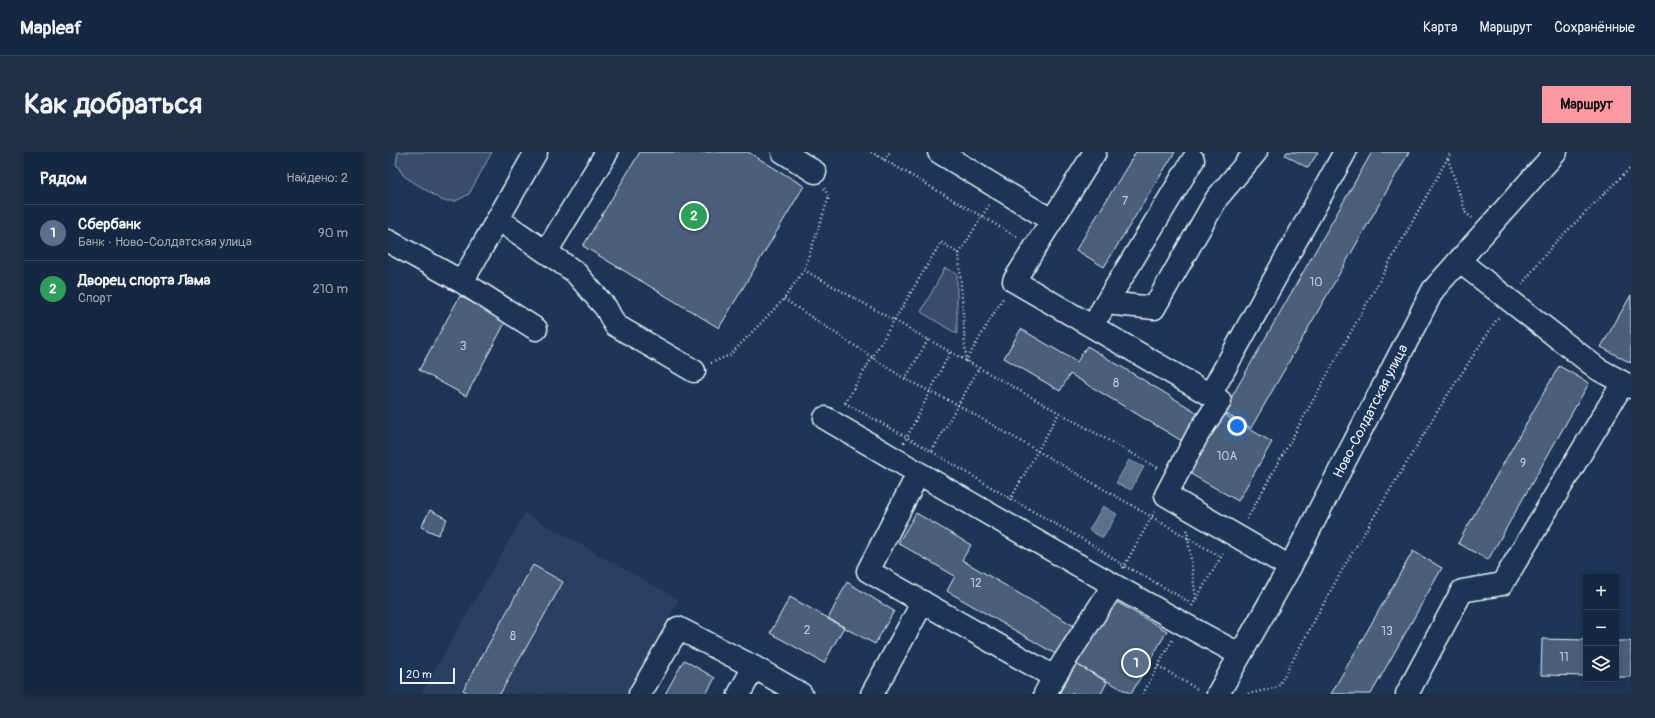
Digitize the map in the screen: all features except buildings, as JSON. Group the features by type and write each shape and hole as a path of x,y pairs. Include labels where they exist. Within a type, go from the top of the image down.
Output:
{"main road":[{"path":"462,282 536,152"},
{"path":"546,252 607,152"},
{"path":"783,152 815,172"},
{"path":"939,152 1051,220"},
{"path":"1095,152 1014,281 1220,401 1198,434 1166,495 1290,566"},
{"path":"1106,303 1154,308 1217,198 1256,152"},
{"path":"1210,395 1345,152"},
{"name":"Ново-Солдатская улица","path":"1219,692 1239,654 1290,566 1433,290 1556,152"},
{"path":"1092,326 1194,160"},
{"path":"498,219 575,272 606,308 615,325 694,370"},
{"path":"388,241 462,282 536,329"},
{"path":"1407,694 1462,591 1502,584 1627,385 1598,369 1459,260"},
{"path":"825,418 918,474 1113,586 1239,654"},
{"path":"918,474 868,571 923,602 1049,686 1113,586"},
{"path":"872,694 923,602"},
{"path":"640,694 678,628 754,667 801,694"},
{"path":"739,694 754,667"}],"path":[{"path":"871,152 1035,247"},
{"path":"884,160 890,152"},
{"path":"1238,536 1451,152"},
{"path":"1448,158 1466,213 1485,232"},
{"path":"1248,694 1278,687 1346,563 1445,399 1510,300 1553,244 1631,167"},
{"path":"694,370 730,355 784,299 804,270 829,197 815,172"},
{"path":"966,361 959,254 998,188"},
{"path":"959,254 941,242 845,403 932,451 1124,566 1193,604"},
{"path":"804,270 1160,469"},
{"path":"966,361 1014,281"},
{"path":"784,299 905,379 958,405 1151,518 1221,557"},
{"path":"905,379 928,340"},
{"path":"907,438 950,352"},
{"path":"932,451 979,368"},
{"path":"999,520 1059,413"},
{"path":"1113,586 1159,504"},
{"path":"1187,507 1187,537 1196,599"},
{"path":"1158,666 1219,692"}],"shaded area":[{"path":"398,152 492,152 469,194 456,201 443,201 404,176 396,164"},
{"path":"945,268 957,274 957,334 921,312"},
{"path":"1129,460 1144,467 1131,490 1116,483"},
{"path":"1103,506 1117,514 1103,538 1089,530"},
{"path":"525,513 679,600 626,694 421,694"}],"place":[{"name":"Дворец спорта Лама","path":"694,216"},
{"name":"Сбербанк","path":"1136,663"}]}
